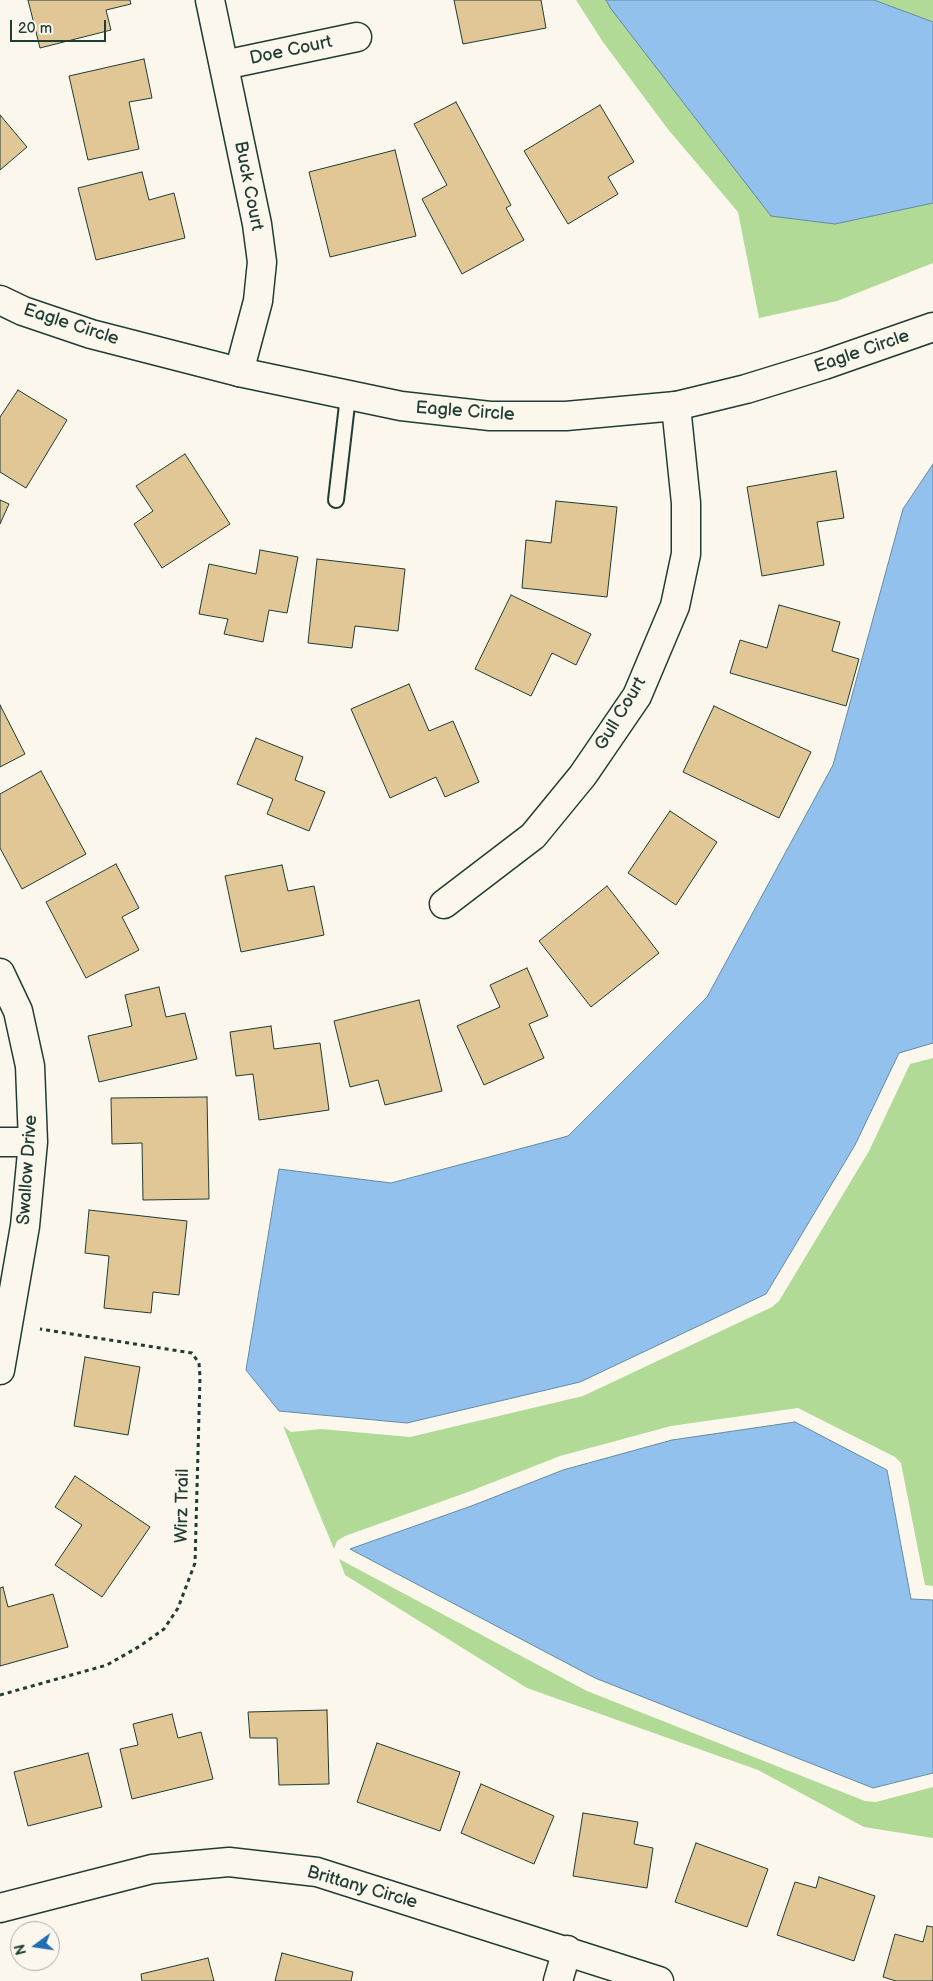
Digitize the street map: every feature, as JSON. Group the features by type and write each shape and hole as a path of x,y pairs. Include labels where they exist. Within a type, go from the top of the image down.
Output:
{"street":[{"name":"Buck Court","path":"210,0 257,224 262,262 258,301 239,372"},
{"name":"Doe Court","path":"224,65 357,37"},
{"name":"Eagle Circle","path":"0,300 23,311 91,334 239,372 401,406 490,416 566,416 676,406 746,389 824,365 933,327"},
{"name":"Gull Court","path":"444,904 532,836 583,775 637,696 675,606 686,554 686,503 676,406"},
{"name":"Swallow Drive","path":"0,973 18,1011 30,1066 33,1142 25,1226 0,1370"},
{"path":"0,1142 33,1142"},
{"name":"Brittany Circle","path":"0,1908 152,1869 229,1862 317,1872 567,1950 659,1981"},
{"path":"558,1981 567,1950"}],"lane":[{"path":"336,500 348,396"}],"path":[{"name":"Wirz Trail","path":"0,1695 107,1665 140,1646 164,1629 178,1608 195,1563 200,1377 199,1364 192,1353 40,1330"}],"green space":[{"path":"576,0 933,0 933,263 837,301 759,318 738,212 667,128 603,42"},
{"path":"933,1058 933,1586 925,1585 901,1463 895,1457 798,1408 671,1426 560,1456 468,1492 345,1536 337,1541 334,1549 283,1426 291,1432 321,1429 410,1437 583,1396 772,1307 779,1301 869,1151 910,1064"},
{"path":"339,1559 587,1691 865,1801 876,1802 933,1787 933,1838 864,1827 758,1770 527,1688 345,1575"}],"water":[{"path":"606,0 874,0 933,22 933,203 835,224 771,216"},
{"path":"933,464 933,1043 899,1053 855,1145 766,1294 580,1382 407,1423 279,1411 246,1370 279,1169 391,1183 568,1136 707,997 833,765 903,509"},
{"path":"795,1422 887,1470 911,1599 933,1600 933,1773 873,1788 595,1678 350,1549 474,1505 563,1470 672,1440"}],"building":[{"path":"28,0 130,0 131,4 106,10 111,30 40,48"},
{"path":"454,0 541,0 546,28 463,44"},
{"path":"144,59 152,98 129,102 139,149 88,160 69,76"},
{"path":"456,102 511,205 506,208 524,240 462,274 422,199 447,185 414,124"},
{"path":"600,105 634,162 608,177 618,194 568,224 524,151"},
{"path":"0,115 27,147 0,170"},
{"path":"395,150 416,236 330,257 309,172"},
{"path":"142,172 149,200 174,193 185,238 96,260 78,188"},
{"path":"18,390 67,420 26,488 0,472 0,417"},
{"path":"185,454 230,524 162,568 134,524 153,511 136,486"},
{"path":"836,471 844,518 817,522 824,565 762,576 747,487"},
{"path":"0,500 9,504 0,524"},
{"path":"556,501 617,507 607,597 522,588 526,540 551,543"},
{"path":"260,550 298,557 287,613 269,610 263,642 224,634 228,619 199,614 209,564 256,574"},
{"path":"317,559 405,569 398,631 355,626 352,648 308,643"},
{"path":"511,595 591,634 576,665 552,653 531,696 475,669"},
{"path":"779,605 840,622 832,651 859,659 846,706 730,673 740,640 767,648"},
{"path":"409,684 429,731 453,721 479,782 445,797 436,777 390,798 351,709"},
{"path":"0,705 25,754 0,767"},
{"path":"714,706 811,752 779,818 683,772"},
{"path":"256,738 303,757 295,780 325,792 309,831 267,814 273,799 237,784"},
{"path":"41,771 86,854 22,889 0,848 0,794"},
{"path":"670,811 717,842 676,905 628,873"},
{"path":"116,864 139,908 122,917 139,950 86,978 46,902"},
{"path":"282,865 288,891 314,886 324,935 241,952 225,876"},
{"path":"607,886 659,953 591,1007 539,941"},
{"path":"527,968 548,1016 529,1024 544,1058 484,1085 457,1026 500,1007 490,985"},
{"path":"159,987 166,1017 185,1013 197,1059 99,1082 88,1036 132,1026 125,995"},
{"path":"419,1000 442,1091 385,1105 378,1080 350,1087 334,1021"},
{"path":"271,1026 274,1049 320,1043 329,1110 259,1120 253,1074 236,1076 230,1032"},
{"path":"207,1097 209,1199 143,1200 142,1143 112,1144 111,1098"},
{"path":"89,1210 187,1221 179,1295 153,1292 151,1313 104,1308 109,1256 85,1253"},
{"path":"85,1357 140,1367 128,1435 74,1426"},
{"path":"75,1476 150,1527 102,1597 55,1565 82,1525 55,1507"},
{"path":"3,1587 8,1607 53,1594 68,1647 0,1666 0,1588"},
{"path":"327,1710 329,1784 279,1785 277,1738 250,1738 248,1712"},
{"path":"172,1714 178,1738 201,1732 213,1779 132,1799 120,1749 138,1745 133,1724"},
{"path":"377,1743 460,1772 440,1831 357,1802"},
{"path":"88,1753 102,1807 28,1826 14,1772"},
{"path":"481,1784 554,1816 534,1864 461,1833"},
{"path":"583,1813 638,1822 634,1844 653,1848 647,1888 573,1876"},
{"path":"696,1843 768,1869 747,1927 675,1902"},
{"path":"819,1877 875,1896 854,1961 777,1935 795,1882 816,1888"},
{"path":"927,1926 933,1927 933,1981 896,1981 883,1977 895,1934 923,1942"},
{"path":"282,1953 353,1972 351,1981 275,1981"},
{"path":"208,1958 214,1981 142,1981 141,1974"}]}
